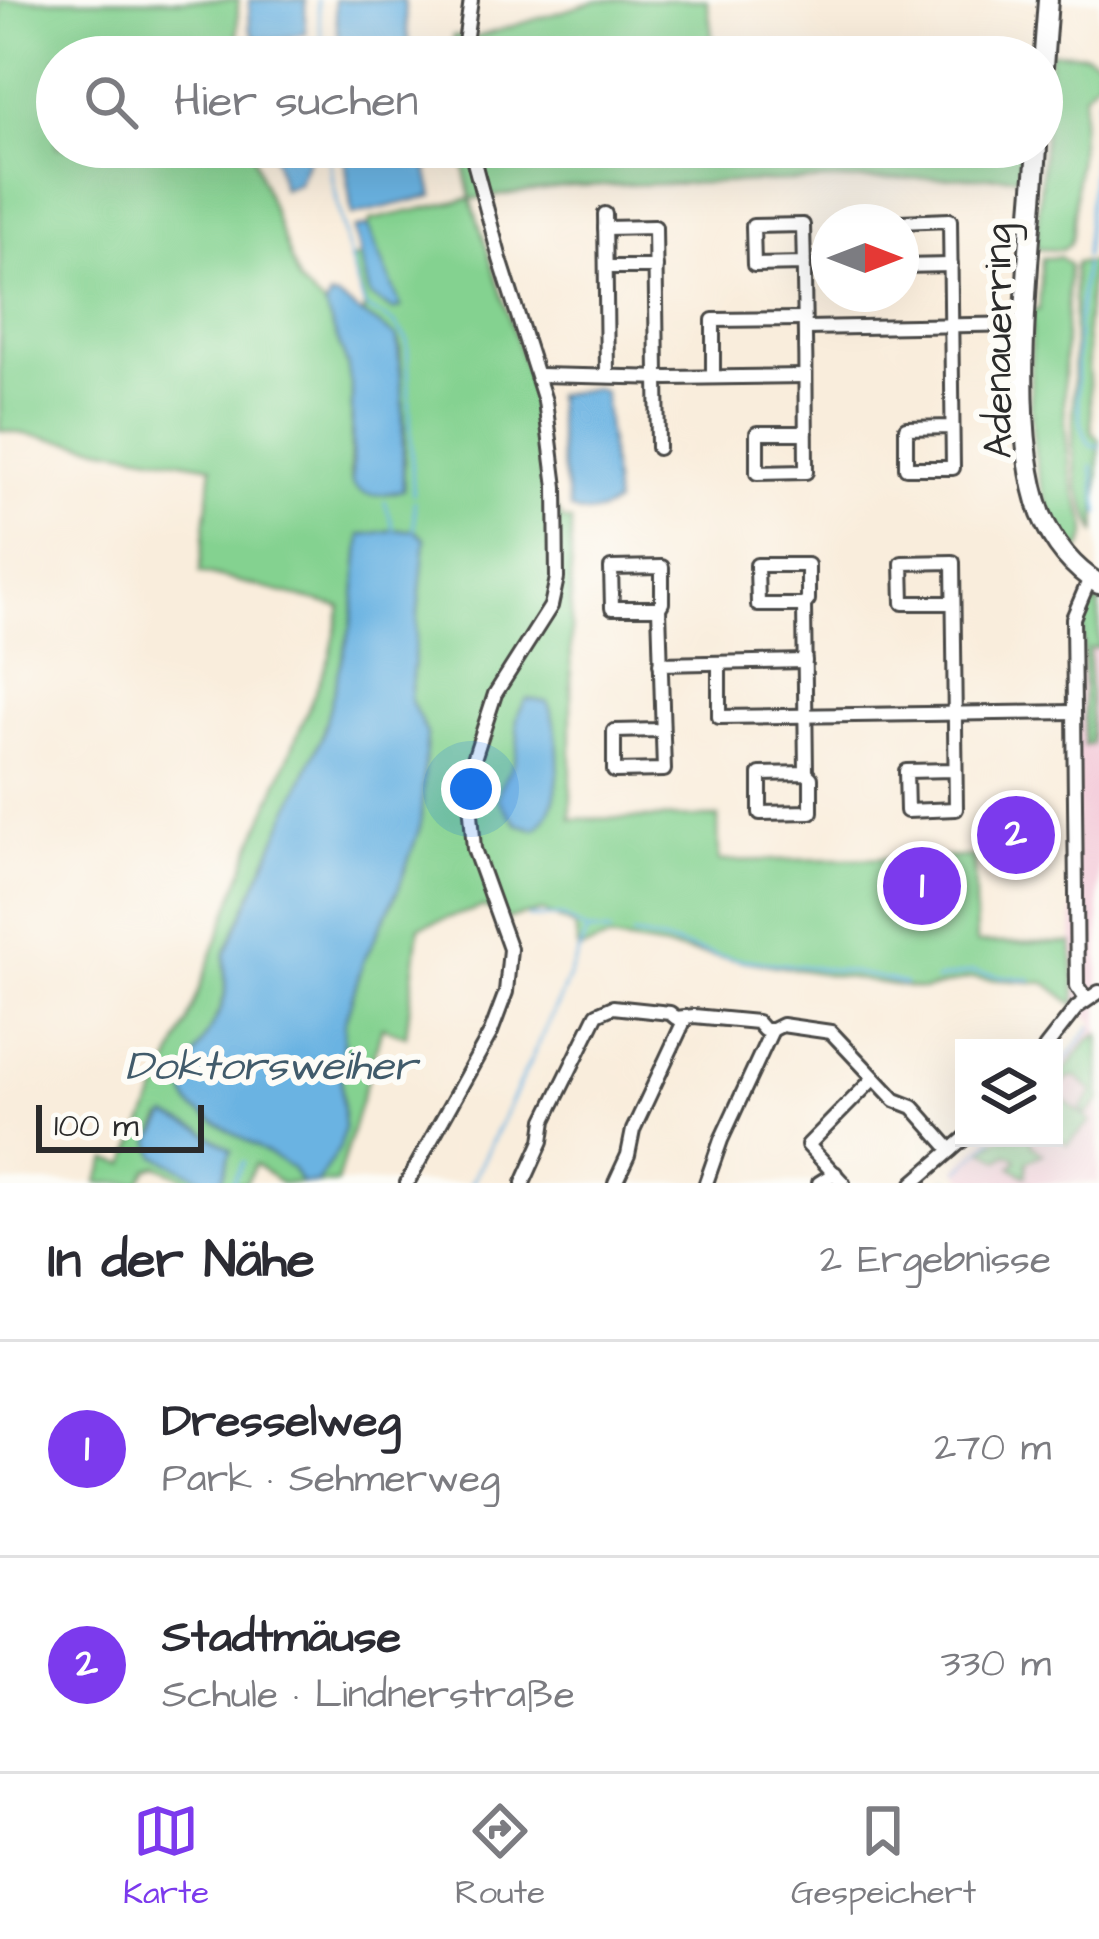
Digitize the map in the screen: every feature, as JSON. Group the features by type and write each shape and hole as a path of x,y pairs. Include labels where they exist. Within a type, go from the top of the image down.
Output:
{"main road":[{"path":"1045,36 1048,0"},
{"name":"Adenauerring","path":"1036,168 1026,324 1028,438 1035,494 1060,548 1095,581"}],"street":[{"path":"466,36 471,0"},
{"path":"407,1183 491,1032 511,970 504,927 474,849 472,762 495,694 551,606 557,578 556,487 539,375 476,168"},
{"path":"919,221 950,220 953,468 906,468 906,428 952,427"},
{"path":"607,375 605,221 655,227 658,448"},
{"path":"804,264 754,265 753,226 803,226 804,264 805,324 805,376 806,433 806,472 757,473 757,434 806,433"},
{"path":"919,266 951,265"},
{"path":"606,267 656,267"},
{"path":"713,377 713,320 1026,324"},
{"path":"539,375 805,376"},
{"path":"950,603 903,603 902,563 953,562 956,809 907,811 906,771 953,770"},
{"path":"804,604 758,605 757,565 808,565 804,604 806,772 811,778 811,812 760,813 760,773 806,772"},
{"path":"659,608 612,608 611,568 662,567 659,665 664,770 614,771 614,731 660,730"},
{"path":"1053,1039 1092,995 1077,986 1073,618 1095,581"},
{"path":"659,665 805,661"},
{"path":"719,663 719,717 1074,712"},
{"path":"523,1183 542,1142 545,1120 597,1014 613,1007 685,1019 757,1022 764,1030 782,1024 831,1032 896,1100 913,1107 951,1150"},
{"path":"615,1183 633,1130 685,1019"},
{"path":"706,1183 772,1030"},
{"path":"820,1183 839,1178 808,1144 874,1078"},
{"path":"913,1183 955,1147"}],"shaded area":[{"path":"1099,579 1099,1183 967,1183 956,1169 979,1147 1063,1147 1063,1060 1095,1023 1076,1006 1072,943 1078,614"}],"green space":[{"path":"0,0 238,0 237,36 36,36 36,168 258,168 299,283 325,307 347,364 352,391 350,474 352,483 374,495 403,489 400,348 397,337 364,318 364,301 351,261 360,256 370,296 400,307 368,226 371,220 471,198 465,168 1020,168 1019,176 571,186 471,199 528,377 542,483 563,520 571,521 571,819 718,817 719,861 974,857 976,943 1072,943 1076,1006 1046,983 972,978 924,990 610,939 578,950 575,927 542,911 508,919 483,907 419,927 406,1036 382,1027 337,1183 315,1183 344,1127 344,1024 363,962 398,890 420,827 427,734 410,699 425,539 394,530 361,535 353,618 322,736 225,954 225,994 183,1085 292,1168 301,1183 281,1183 255,1164 246,1183 195,1183 157,1166 148,1169 139,1183 97,1183 107,1159 126,1164 188,1021 251,848 330,656 341,607 200,572 212,466 0,430","holes":["162,1119 209,1182 156,1156 151,1141"]},
{"path":"599,0 707,0 712,36 481,36"},
{"path":"1063,53 1086,54 1099,61 1099,78 1084,94 1072,235 1062,250 1036,249 1042,168 1063,168"},
{"path":"1060,257 1069,265 1065,427 1086,527 1076,555 1046,500 1031,406 1032,310 1039,310 1042,258"},
{"path":"1099,262 1099,270 1091,271 1086,330 1092,431 1099,440 1096,534 1078,487 1073,448 1074,268 1076,263"},
{"path":"1099,600 1099,648 1089,649 1091,744 1084,745 1083,622 1090,606"},
{"path":"1099,1034 1099,1100 1087,1115 1081,1110 1093,1092 1076,1077 1063,1084 1063,1073"},
{"path":"1063,1099 1091,1122 1067,1145 1063,1141"},
{"path":"1034,1147 1043,1154 1027,1161 1026,1176 1011,1167 1015,1157 1007,1154 1000,1160 984,1150"}],"water":[{"path":"249,0 305,0 306,33 254,36"},
{"path":"334,0 404,0 408,36 338,36"},
{"path":"277,168 304,168 298,184 283,189"},
{"path":"346,168 427,168 433,196 352,215"},
{"path":"368,226 401,307 393,310 370,296 354,229"},
{"path":"330,297 397,337 403,490 369,494 352,483 352,391 325,307"},
{"path":"595,388 604,392 615,504 582,513 570,509 555,395"},
{"name":"Doktorsweiher","path":"414,530 425,539 410,699 427,734 420,827 398,890 363,962 344,1024 340,1147 317,1183 301,1183 292,1168 195,1110 185,1084 221,1008 225,954 322,736 353,618 361,535"},
{"path":"527,699 547,702 558,750 552,805 535,829 517,824 498,799 516,755 517,722"},
{"path":"167,1116 200,1129 231,1150 222,1179 209,1182 156,1156 151,1142"}],"waterway":[{"path":"317,0 321,36"},
{"path":"1085,256 1099,99"},
{"path":"331,168 365,307 394,323 407,340 413,494"},
{"path":"1085,263 1077,385 1084,431 1091,445 1099,446"},
{"path":"1092,466 1099,513"},
{"path":"414,501 414,530"},
{"path":"385,502 394,530"},
{"path":"528,917 563,917 587,931 611,933"},
{"path":"472,1183 587,931"},
{"path":"632,936 730,958 845,971 905,984"},
{"path":"936,980 972,972 1032,980"},
{"path":"1063,1063 1091,1027"},
{"path":"960,1170 984,1147"},
{"path":"232,1183 243,1162"},
{"path":"945,1183 949,1180"}],"place":[{"name":"Stadtmäuse","path":"1016,835"},
{"name":"Dresselweg","path":"922,886"}]}
